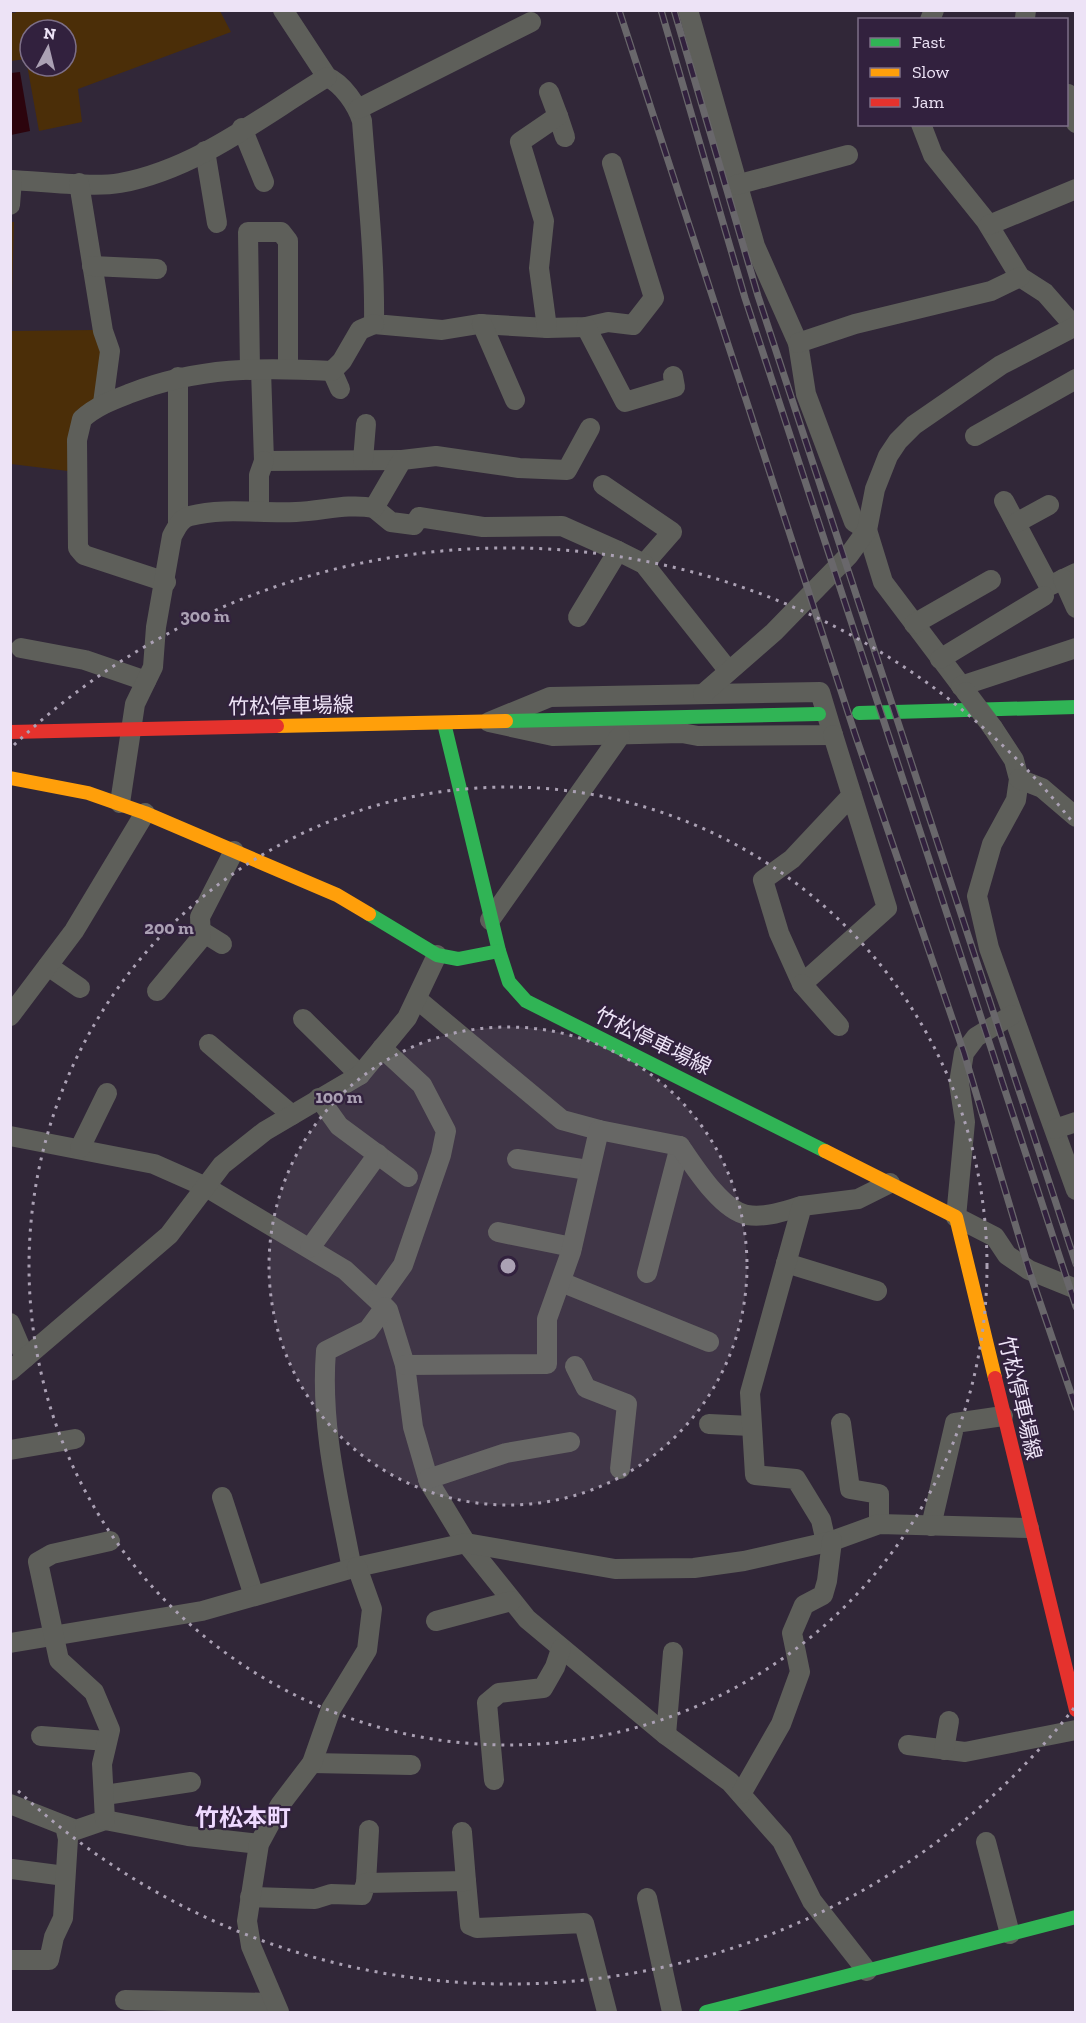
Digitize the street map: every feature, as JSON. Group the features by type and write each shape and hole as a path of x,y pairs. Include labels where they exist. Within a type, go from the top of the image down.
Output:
{"main road":[{"path":"859,713 1076,707"},
{"path":"444,723 819,714"},
{"name":"竹松停車場線","path":"10,732 444,723 499,951 509,982 526,1001 956,1217 1029,1528 1076,1710"},
{"path":"10,778 88,793 120,803 338,895 437,955 458,959 499,951"},
{"path":"706,2013 785,1998 867,1971 1076,1917"}],"street":[{"path":"283,10 327,76 335,81 358,109 362,121 375,265 374,324"},
{"path":"688,10 755,246 798,343 806,394 854,522 867,530 883,582 993,728 1014,760 1019,779 1016,800 992,844 977,896 989,948 1012,1015 1075,1179"},
{"path":"358,109 531,22"},
{"path":"10,205 11,180 118,184 164,172 206,151 327,76"},
{"path":"549,92 565,137"},
{"path":"1068,94 1076,123"},
{"path":"547,328 539,268 543,221 520,142 558,116"},
{"path":"703,694 774,632 849,555 867,530 875,489 888,456 898,441 914,425 1001,365 1075,326 1045,293 1020,278 986,221 933,155 922,126"},
{"path":"242,129 264,182"},
{"path":"206,151 217,223"},
{"path":"736,185 848,155"},
{"path":"166,582 84,555 78,548 78,429 82,418 104,403 178,377 206,371 288,369 336,380 342,361 360,330 374,324 442,330 482,324 547,328 586,327 608,322 633,325 654,298 612,163"},
{"path":"79,183 103,332 110,351 104,403"},
{"path":"989,225 1076,189"},
{"path":"259,511 259,475 264,461 248,232 281,232 288,241 288,369"},
{"path":"92,266 157,269"},
{"path":"798,343 855,324 991,291 1020,278"},
{"path":"482,324 515,400"},
{"path":"586,327 625,402 675,387 673,376"},
{"path":"120,803 135,704 153,668 156,627 166,582 172,536 178,523 178,377"},
{"path":"975,436 1076,379"},
{"path":"363,460 366,424"},
{"path":"264,461 402,460 436,456 519,468 567,470 590,428"},
{"path":"374,508 402,460"},
{"path":"603,485 672,532 644,564"},
{"path":"1004,501 1049,586 1069,576 1076,608"},
{"path":"178,523 189,517 222,512 296,512 354,504 374,508 391,522 414,525 419,517 483,527 562,526 644,564 728,670"},
{"path":"1016,523 1049,505"},
{"path":"578,617 618,551"},
{"path":"914,624 991,580"},
{"path":"940,659 1044,596"},
{"path":"21,648 85,660 146,681"},
{"path":"963,689 1076,648"},
{"path":"489,722 550,697 820,692 887,908 802,984"},
{"path":"489,722 553,736 682,733 698,736 833,735"},
{"path":"490,920 620,736"},
{"path":"1019,779 1042,788 1076,817"},
{"path":"839,1026 802,984 779,933 763,880 792,859 852,795"},
{"path":"10,1016 74,931 110,875 144,813"},
{"path":"157,991 201,938 201,917 234,851"},
{"path":"201,931 222,944"},
{"path":"10,1323 18,1364 169,1235 222,1165 265,1131 360,1075 418,1000 437,955"},
{"path":"48,966 80,988"},
{"path":"418,1000 561,1120 680,1146 723,1202 745,1215 768,1215 802,1206 858,1199 890,1183"},
{"path":"1012,1015 976,1037 964,1053 959,1083 965,1122 956,1217 995,1237 1006,1255 1029,1270 1076,1289"},
{"path":"303,1019 360,1075"},
{"path":"209,1044 292,1114"},
{"path":"125,2000 277,2008 251,1946 247,1921 259,1844 280,1805 312,1763 331,1709 367,1650 372,1609 355,1568 327,1439 324,1399 326,1351 368,1330 404,1265 441,1155 446,1131 422,1085 382,1048"},
{"path":"80,1149 106,1093"},
{"path":"319,1098 339,1126 408,1177"},
{"path":"1054,1129 1076,1122"},
{"path":"547,1364 547,1319 572,1247 599,1130"},
{"path":"10,1136 154,1164 206,1187 345,1270 388,1310 405,1365 413,1427 428,1479 466,1543 526,1619 666,1735 730,1782 782,1841 812,1900 867,1971"},
{"path":"647,1273 680,1146"},
{"path":"310,1248 378,1154"},
{"path":"517,1159 588,1170"},
{"path":"741,1794 781,1724 800,1672 792,1633 804,1605 822,1595 827,1581 829,1542 821,1520 796,1479 755,1475 751,1426 750,1393 802,1206"},
{"path":"498,1232 572,1247"},
{"path":"786,1263 878,1291"},
{"path":"561,1282 709,1342"},
{"path":"405,1365 547,1364 579,1366 586,1388 627,1404 620,1469"},
{"path":"931,1526 955,1423 1003,1416"},
{"path":"841,1423 850,1489 879,1494 879,1524"},
{"path":"710,1425 751,1426"},
{"path":"10,1450 75,1439"},
{"path":"428,1479 506,1453 570,1442"},
{"path":"222,1497 254,1596"},
{"path":"10,1644 202,1611 355,1568 466,1543 615,1569 694,1568 829,1542 879,1524 1029,1528"},
{"path":"105,1820 102,1764 110,1730 94,1692 59,1660 38,1562 52,1554 110,1541"},
{"path":"436,1622 512,1601"},
{"path":"494,1780 487,1703 499,1693 543,1688 555,1667 561,1648"},
{"path":"666,1735 673,1652"},
{"path":"944,1750 949,1721"},
{"path":"908,1745 965,1752 1076,1730"},
{"path":"41,1736 107,1741"},
{"path":"312,1763 411,1765"},
{"path":"105,1795 191,1782"},
{"path":"10,1804 76,1830 105,1820 188,1836 259,1844"},
{"path":"10,1960 49,1960 54,1937 63,1918 68,1839 65,1826"},
{"path":"250,1897 315,1899 331,1894 362,1895 366,1883 369,1830"},
{"path":"462,1832 470,1925 477,1928 584,1923 607,2013"},
{"path":"986,1842 1010,1934"},
{"path":"12,1869 65,1876"},
{"path":"366,1883 466,1881"},
{"path":"647,1898 672,2013"}],"shaded area":[{"path":"15,11 220,11 231,32 78,89 82,122 39,131 29,78 78,78 78,18 18,18 18,60 11,61 11,13 16,13"},
{"path":"18,72 18,78 21,78 30,131 11,135 11,73"},
{"path":"10,222 14,222 11,331 95,330 104,355 96,402 68,471 11,464"}],"railway":[{"path":"619,10 855,734 964,1053 1029,1270 1076,1408"},
{"path":"661,10 745,298 1076,1307"},
{"path":"674,10 758,296 1076,1264"}],"traffic: fast":[{"path":"859,713 1076,707"},
{"path":"506,721 819,714"},
{"path":"444,723 499,951 509,982 526,1001 825,1151"},
{"path":"369,914 437,955 458,959 499,951"},
{"path":"706,2012 1076,1917"}],"traffic: slow":[{"path":"277,726 506,721"},
{"path":"10,778 88,793 145,813 337,895 369,914"},
{"path":"825,1151 956,1217 995,1378"}],"traffic: jam":[{"path":"10,732 277,726"},
{"path":"995,1378 1076,1710"}],"district":[{"name":"竹松本町","path":"243,1818"}]}
